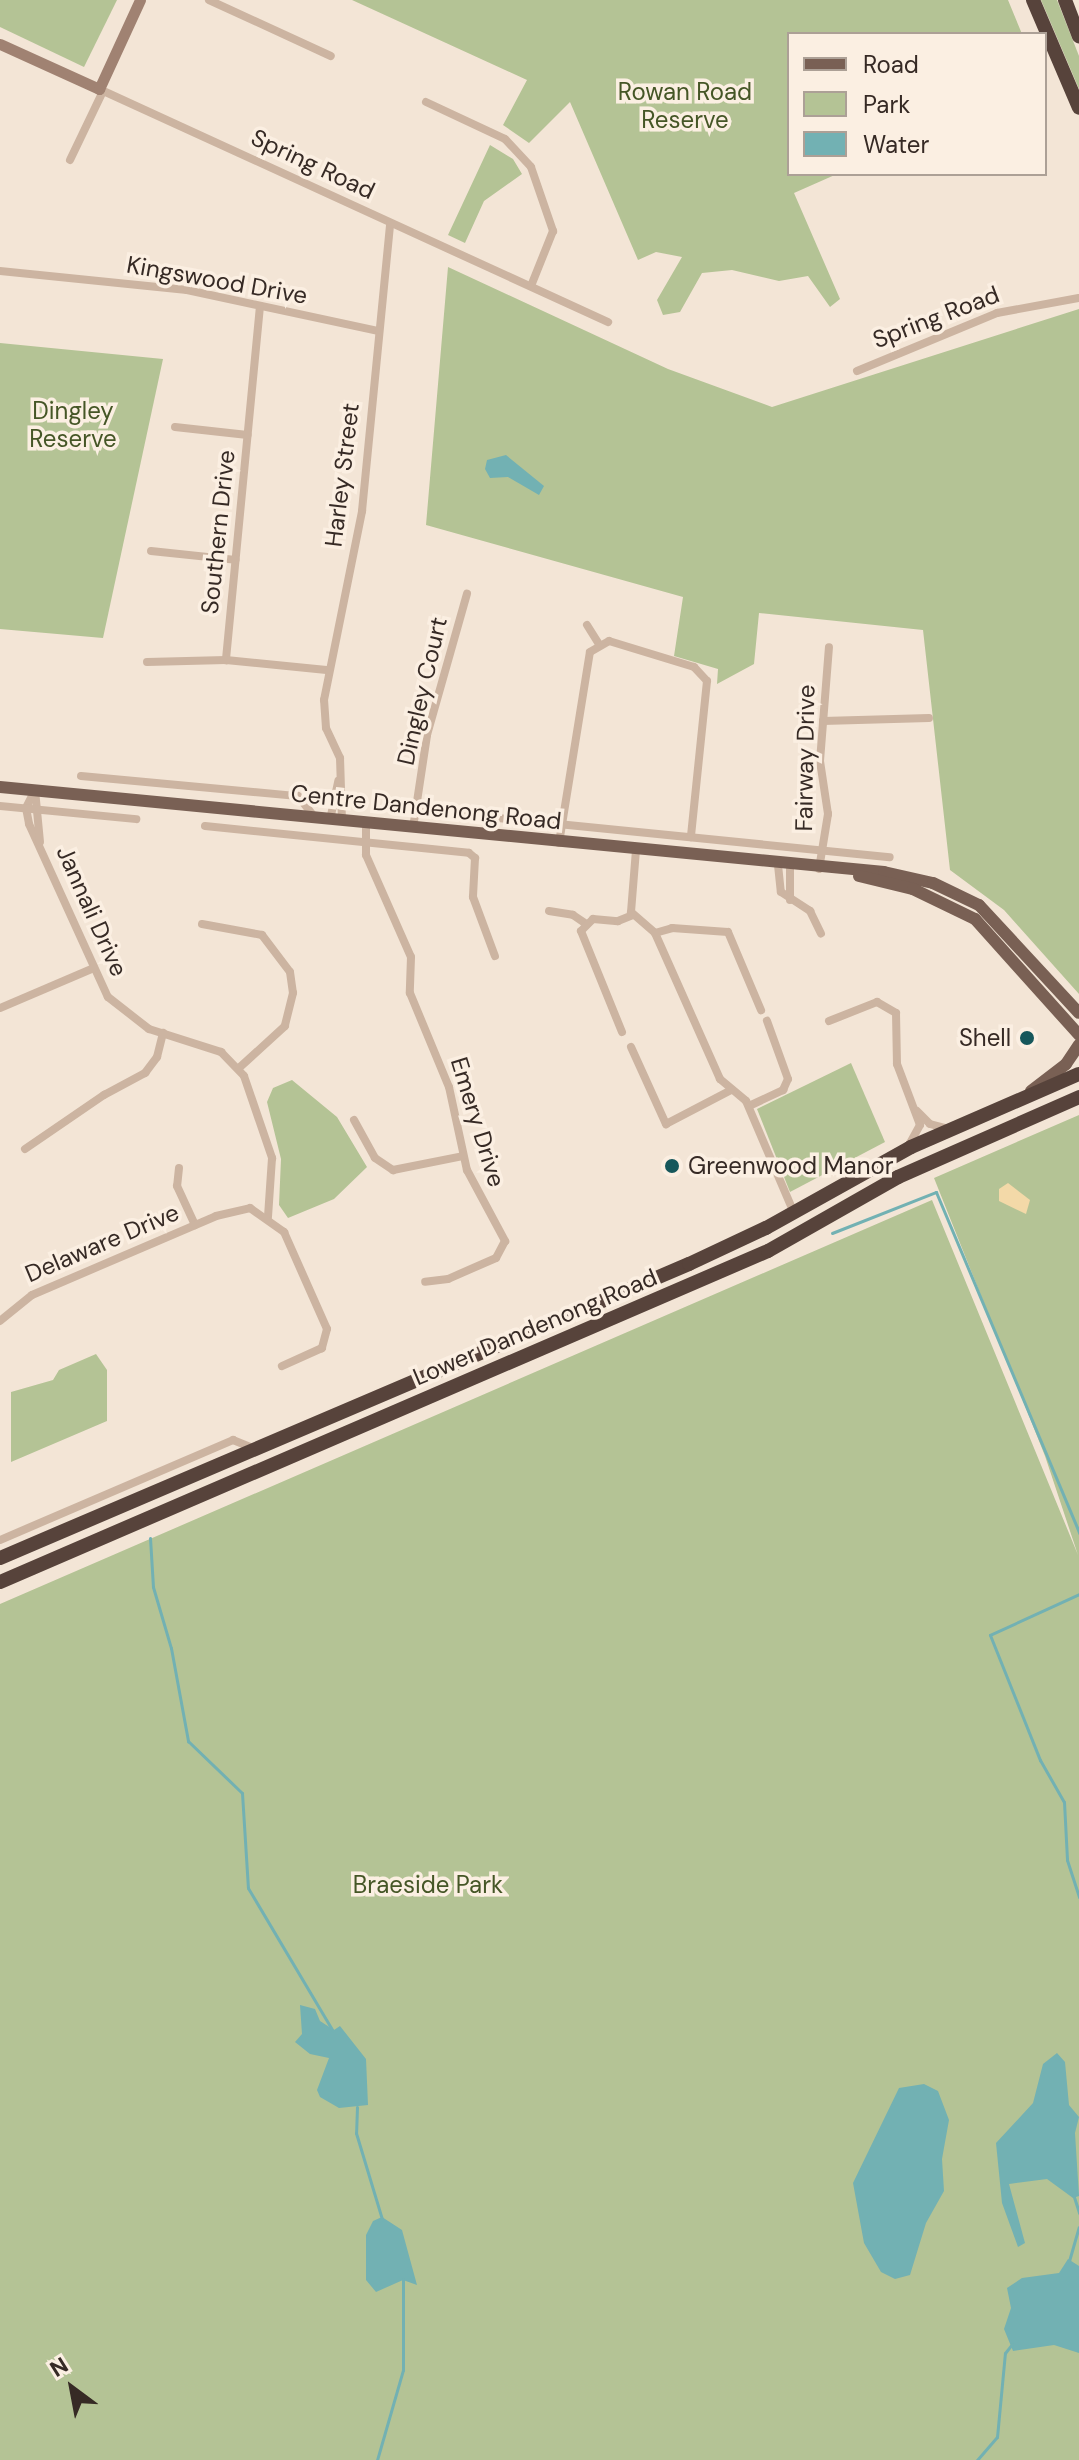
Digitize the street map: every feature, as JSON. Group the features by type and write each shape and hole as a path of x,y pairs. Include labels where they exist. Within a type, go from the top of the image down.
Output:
{"highway":[{"path":"1033,0 1047,32"},
{"path":"1065,0 1079,36"},
{"path":"1047,33 1079,108"},
{"name":"Lower Dandenong Road","path":"0,1558 689,1264 794,1213 949,1129 1079,1074"},
{"name":"Lower Dandenong Road","path":"0,1582 768,1251 919,1167 1079,1097"}],"main road":[{"path":"101,90 140,0"},
{"name":"Spring Road","path":"0,44 101,90"},
{"name":"Centre Dandenong Road","path":"0,787 920,879 972,901 1006,929 1079,1010"},
{"name":"Centre Dandenong Road","path":"847,872 913,889 975,919 1079,1035"},
{"path":"1022,1098 1066,1064 1079,1045"}],"street":[{"path":"209,0 331,56"},
{"path":"70,160 101,90"},
{"name":"Spring Road","path":"101,90 608,322"},
{"path":"426,102 510,141 531,167 553,231 531,286"},
{"name":"Harley Street","path":"336,820 340,758 324,719 327,670 362,511 390,224"},
{"name":"Kingswood Drive","path":"0,271 187,290 378,331"},
{"name":"Spring Road","path":"857,371 997,313 1079,298"},
{"name":"Southern Drive","path":"226,660 260,306"},
{"path":"175,427 248,435"},
{"path":"151,551 236,560"},
{"name":"Dingley Court","path":"419,828 427,735 467,594"},
{"path":"587,625 599,644"},
{"path":"559,843 590,652 599,644 613,642 694,667 707,681 691,837"},
{"name":"Fairway Drive","path":"819,869 828,814 820,761 829,647"},
{"path":"147,662 226,660 327,670"},
{"path":"823,721 929,718"},
{"path":"81,776 298,796 316,818"},
{"path":"98,797 100,778"},
{"path":"26,808 35,790"},
{"name":"Jannali Drive","path":"35,790 40,843"},
{"path":"0,806 136,819"},
{"name":"Jannali Drive","path":"26,808 94,968 122,1012 163,1033 210,1046 239,1068"},
{"name":"Centre Dandenong Road","path":"420,810 890,857"},
{"name":"Emery Drive","path":"366,823 364,842 411,957 410,993 449,1087 463,1156 479,1198 504,1237 505,1249 496,1258 448,1279 425,1282"},
{"name":"Centre Dandenong Road","path":"205,826 469,853 475,858 473,897 495,956"},
{"path":"633,915 636,850"},
{"path":"784,865 781,892 790,901 810,911 821,934"},
{"path":"549,911 585,923 633,915 655,933 712,1065 731,1090 749,1106 794,1213"},
{"path":"585,923 583,940 622,1032"},
{"path":"202,924 241,927 262,935 279,952 293,982 285,1026 272,1044 239,1068 267,1132 271,1194 264,1215 289,1241 328,1333 322,1348 282,1366"},
{"path":"655,933 672,928 728,932 761,1010"},
{"path":"0,1008 94,968"},
{"path":"829,1021 877,1002 894,1009 897,1064 917,1110 927,1122 949,1129"},
{"path":"749,1106 783,1090 788,1079 767,1021"},
{"path":"25,1149 104,1095 145,1073 157,1057 163,1033"},
{"path":"631,1047 666,1124 731,1090"},
{"path":"906,1150 919,1130 917,1110"},
{"path":"354,1120 375,1158 393,1170 463,1156"},
{"path":"179,1168 177,1186 195,1225"},
{"name":"Delaware Drive","path":"0,1321 32,1295 226,1212 264,1215"},
{"path":"0,1540 237,1439 255,1449"}],"green space":[{"path":"0,0 117,0 84,67 0,27"},
{"name":"Rowan Road Reserve","path":"352,0 1008,0 1021,32 787,32 787,176 832,176 794,193 840,299 830,307 808,276 779,281 732,270 702,273 680,312 663,315 657,300 682,257 656,252 638,260 570,102 529,143 503,125 527,80"},
{"path":"1041,0 1057,0 1079,56 1079,89"},
{"path":"490,145 513,159 522,174 484,201 465,243 448,235"},
{"path":"448,267 668,369 772,407 1079,309 1079,994 1004,910 950,870 923,630 759,613 754,664 717,684 718,669 674,656 683,597 426,525"},
{"name":"Dingley Reserve","path":"0,343 163,359 103,638 0,629"},
{"path":"851,1063 885,1142 790,1192 757,1109"},
{"path":"292,1080 337,1117 367,1167 334,1199 288,1218 279,1205 281,1159 267,1102 273,1088"},
{"name":"Braeside Park","path":"1079,1115 1079,2460 0,2460 0,1604 932,1200 1078,1555 1045,1456 934,1178"},
{"path":"96,1354 107,1370 107,1421 11,1462 11,1392 53,1380 59,1370"}],"sand":[{"path":"1008,1183 1030,1200 1026,1214 999,1201 999,1189"}],"water":[{"path":"506,455 544,486 539,495 508,477 490,478 485,469 487,460"},
{"path":"300,2005 315,2009 320,2021 334,2030 340,2026 366,2059 368,2105 339,2108 320,2097 317,2090 329,2058 310,2054 295,2042 302,2034"},
{"path":"1057,2053 1065,2062 1069,2105 1079,2117 1075,2133 1079,2196 1073,2198 1047,2179 1009,2184 1025,2243 1018,2247 1002,2203 996,2143 1033,2103 1043,2064"},
{"path":"924,2084 938,2091 949,2120 942,2159 944,2191 926,2223 910,2275 895,2279 881,2272 864,2243 853,2183 899,2088"},
{"path":"382,2217 402,2230 417,2285 403,2280 376,2292 366,2280 366,2235 373,2221"},
{"path":"1068,2259 1079,2266 1079,2353 1054,2345 1013,2351 1004,2329 1011,2308 1007,2288 1022,2278 1059,2273"}],"waterway":[{"path":"832,1233 936,1192 1079,1533"},
{"path":"150,1538 153,1587 171,1648 188,1741 242,1793 248,1888 333,2031"},
{"path":"1079,1594 990,1635 1040,1760 1064,1802 1067,1860 1079,1897"},
{"path":"357,2107 356,2133 382,2219"},
{"path":"1073,2194 1079,2213"},
{"path":"1069,2261 1079,2227"},
{"path":"377,2460 403,2370 403,2279"},
{"path":"977,2460 997,2437 1005,2353 1012,2344"}],"place":[{"name":"Shell","path":"1027,1038"},
{"name":"Greenwood Manor","path":"672,1166"}]}
